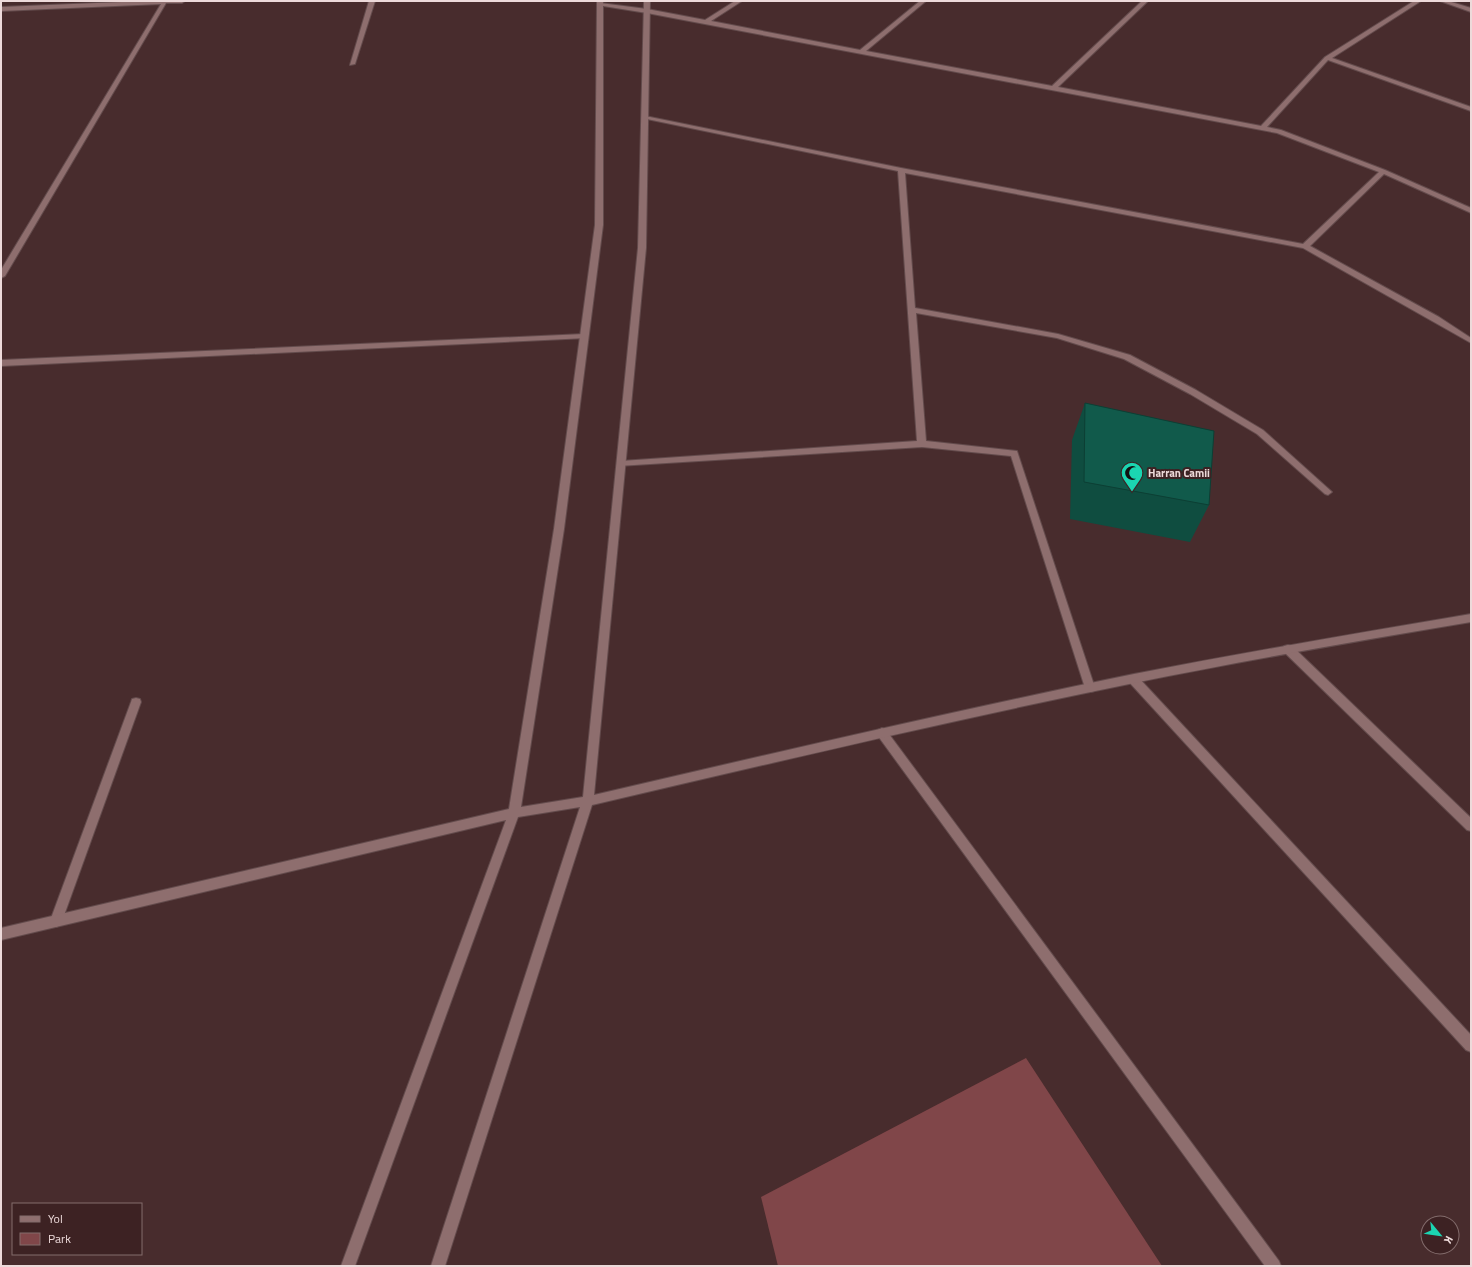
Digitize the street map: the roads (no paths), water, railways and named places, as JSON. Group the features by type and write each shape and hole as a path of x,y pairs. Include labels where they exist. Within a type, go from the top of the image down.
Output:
{"street":[{"path":"1,276 165,1"},
{"path":"1,9 182,1"},
{"path":"352,64 372,1"},
{"path":"438,1266 588,801 642,248 646,118 647,1"},
{"path":"706,22 739,1"},
{"path":"861,52 923,1"},
{"path":"1054,88 1145,1"},
{"path":"1262,128 1327,58 1418,1"},
{"path":"1443,1 1471,10"},
{"path":"348,1266 514,813 559,529 599,225 600,3 1279,131 1382,171 1471,211"},
{"path":"1327,58 1471,109"},
{"path":"646,118 901,170 1305,246 1471,340"},
{"path":"901,170 922,444"},
{"path":"1305,246 1382,171"},
{"path":"912,310 1052,335 1094,346 1127,357 1193,392 1260,432 1328,492"},
{"path":"1,363 584,336"},
{"path":"621,464 922,444 1014,453 1090,688"},
{"path":"1,934 514,813 588,801 882,733 1090,688 1288,649 1471,618"},
{"path":"1288,649 1471,826"},
{"path":"1133,679 1471,1045"},
{"path":"56,921 136,702"},
{"path":"882,733 1274,1266"}],"place":[{"name":"Harran Camii","path":"1132,492"}]}
